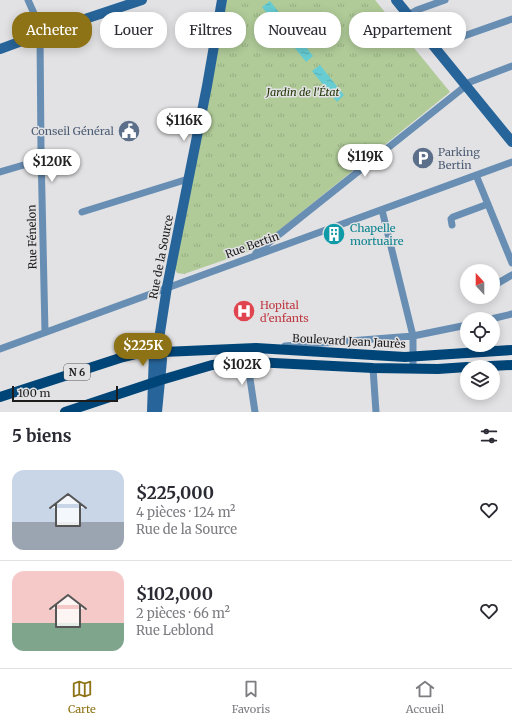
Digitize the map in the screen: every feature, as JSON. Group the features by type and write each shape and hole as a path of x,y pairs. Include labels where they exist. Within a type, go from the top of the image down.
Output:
{"main road":[{"name":"Boulevard Jean Jaurès","path":"0,398 120,358 140,353 256,348 413,356 512,350"},
{"path":"65,412 157,381 212,365 252,362 374,368 460,367"},
{"path":"500,365 512,364"}],"street":[{"name":"Rue Fénelon","path":"28,0 33,12"},
{"path":"92,17 142,0"},
{"name":"Rue de la Source","path":"157,412 158,339 222,0"},
{"path":"396,0 406,12"},
{"path":"413,12 445,0"},
{"path":"466,35 512,19"},
{"path":"0,49 12,44"},
{"name":"Rue Fénelon","path":"40,48 45,332"},
{"path":"435,48 512,142"},
{"path":"252,256 470,82 512,66"},
{"path":"0,172 41,160"},
{"name":"Rue Bertin","path":"0,349 512,162"},
{"path":"476,175 488,204 509,246 512,263"},
{"path":"82,212 188,179"},
{"path":"452,225 450,220 452,217 488,204"},
{"path":"382,210 412,336 413,368"},
{"path":"500,282 512,275"},
{"path":"500,317 512,314"},
{"path":"256,348 412,336 460,326"},
{"path":"374,368 376,412"},
{"path":"249,372 255,412"},
{"name":"Rue de la Source","path":"152,412 157,381"}],"green space":[{"name":"Jardin de l'État","path":"227,0 375,0 385,12 349,12 349,48 414,48 450,92 256,249 184,274 177,273 174,267 217,48 246,48 246,12 225,12"}],"water":[{"path":"270,1 279,12 266,12 262,7"},
{"path":"295,48 307,48 313,56 306,62"},
{"path":"320,65 344,95 337,102 312,71"}],"place":[{"name":"Conseil Général","path":"129,131"},
{"name":"Parking Bertin","path":"423,158"},
{"name":"Chapelle mortuaire","path":"334,234"},
{"name":"Hopital d'enfants","path":"244,311"}]}
